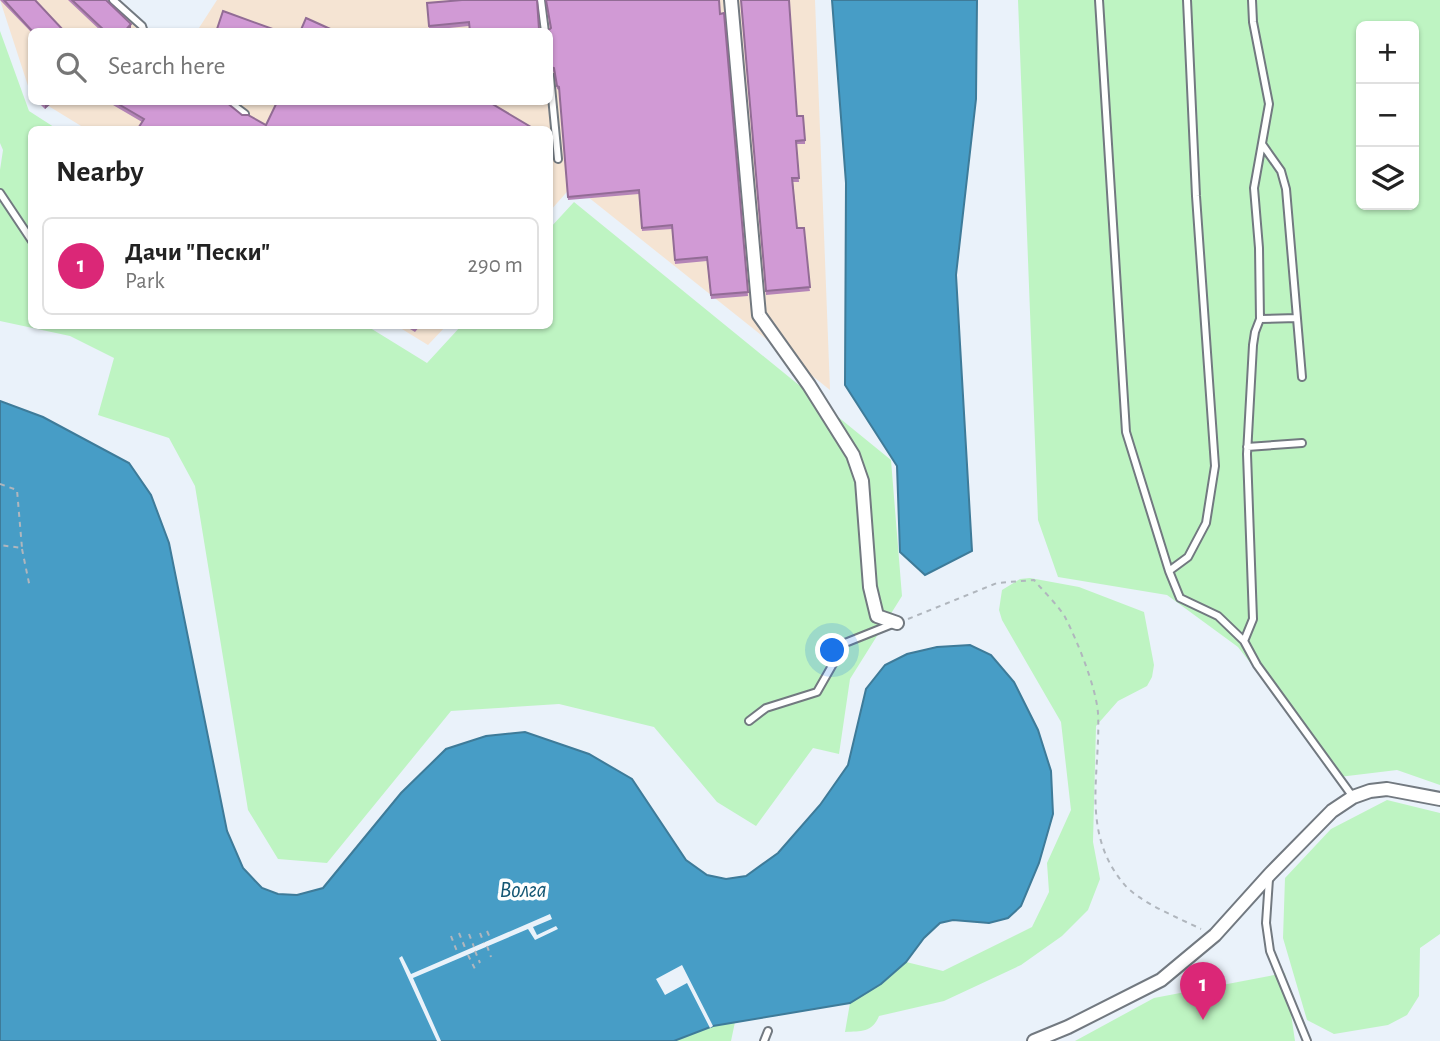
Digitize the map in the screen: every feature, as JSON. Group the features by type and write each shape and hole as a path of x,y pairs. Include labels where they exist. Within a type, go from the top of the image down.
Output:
{"street":[{"path":"731,0 759,315 809,385 853,455 862,481 870,587 877,616 897,623"},
{"path":"1034,1041 1068,1027 1161,980 1215,935 1332,811 1353,797 1387,789 1440,799"}],"lane":[{"path":"113,0 143,28"},
{"path":"541,0 544,28"},
{"path":"1099,0 1126,432 1169,571 1180,598 1217,616 1244,641 1256,665 1353,797"},
{"path":"1169,571 1188,557 1206,523 1215,466 1196,196 1187,0"},
{"path":"1244,641 1253,619 1247,447 1253,345 1260,319 1259,248 1254,188 1269,104 1253,22 1252,0"},
{"path":"233,105 245,114"},
{"path":"553,105 558,159"},
{"path":"1262,144 1281,171 1286,189 1302,377"},
{"path":"0,193 28,235"},
{"path":"1260,319 1297,318"},
{"path":"1247,447 1302,443"},
{"path":"749,721 766,708 817,692 845,643 897,623"},
{"path":"1270,874 1266,923 1270,951 1307,1041"},
{"path":"764,1041 768,1031"}],"path":[{"path":"0,484 17,490 22,548 30,588"},
{"path":"0,545 22,548"},
{"path":"897,623 997,583 1034,580 1064,615 1090,679 1098,711 1094,808 1104,852 1124,885 1155,907 1215,935"},
{"path":"488,931 491,940"},
{"path":"459,933 466,950"},
{"path":"480,933 484,943"},
{"path":"469,934 474,947"},
{"path":"451,936 458,954"},
{"path":"487,946 491,957"},
{"path":"475,951 480,963"},
{"path":"468,955 475,969"}],"shaded area":[{"path":"0,0 105,0 138,28 28,28 28,86"},
{"path":"217,0 815,0 830,390 573,185 553,208 553,126 81,126 47,105 553,105 553,28 199,28"},
{"path":"402,329 443,329 428,345"}],"green space":[{"path":"1018,0 1440,0 1440,785 1397,770 1339,777 1238,647 1167,595 1058,577 1038,520"},
{"path":"0,31 29,111 52,126 28,126 28,327 0,321 0,170 3,150 0,143"},
{"path":"574,202 891,460 902,596 850,679 839,754 813,748 756,826 717,802 654,727 559,704 451,711 327,863 278,859 248,810 195,486 169,438 98,415 114,358 70,336 37,329 372,329 427,363 458,329 553,329 553,225"},
{"path":"1030,578 1079,587 1144,612 1154,665 1147,686 1118,701 1096,726 1093,842 1100,879 1088,910 1062,936 1021,965 944,1001 879,1016 869,1028 845,1032 850,1003 881,984 906,962 943,971 1032,927 1049,892 1047,863 1071,810 1061,722 1002,620 999,610 1002,590 1020,579"},
{"path":"1387,800 1440,813 1440,934 1420,948 1419,996 1407,1015 1388,1025 1334,1034 1307,1020 1283,938 1285,878 1331,829"},
{"path":"1285,973 1295,1041 1075,1041 1154,998"},
{"path":"735,1022 731,1041 674,1041 713,1026"}],"water":[{"path":"832,0 977,0 976,99 956,275 972,551 925,575 900,552 897,466 845,385 846,183"},
{"name":"Волга","path":"0,401 43,417 129,463 151,495 169,543 227,831 243,868 262,888 278,894 297,895 323,888 401,793 446,749 486,736 525,732 589,754 632,779 686,860 707,875 726,879 746,876 778,853 820,805 848,765 866,689 885,665 907,654 937,647 970,645 991,655 1014,682 1038,730 1051,771 1053,814 1039,863 1021,906 1008,918 989,923 953,920 940,923 924,938 906,962 881,984 850,1003 713,1026 674,1041 0,1041"}],"pier":[{"path":"550,914 552,919 533,927 537,935 556,926 558,929 535,940 528,929 413,978 441,1041 437,1041 399,958 402,956 411,974"},
{"path":"682,965 713,1026 710,1028 687,983 665,995 656,979"}],"building":[{"path":"4,0 35,0 61,28 29,28"},
{"path":"72,0 106,0 131,24 128,28 102,28"},
{"path":"537,0 539,28 470,28 469,22 429,26 427,3"},
{"path":"546,0 719,0 720,14 724,13 748,292 711,295 707,257 675,260 672,225 642,228 639,190 568,197"},
{"path":"741,0 789,0 797,116 803,116 805,140 796,141 799,178 792,178 797,228 804,228 810,287 766,291"},
{"path":"223,11 270,28 217,28"},
{"path":"306,18 328,28 302,28"},
{"path":"120,105 230,105 242,115 248,115 266,125 276,105 494,105 529,126 140,126 144,119"}],"place":[{"name":"Дачи \"Пески\"","path":"1203,1020"}]}
